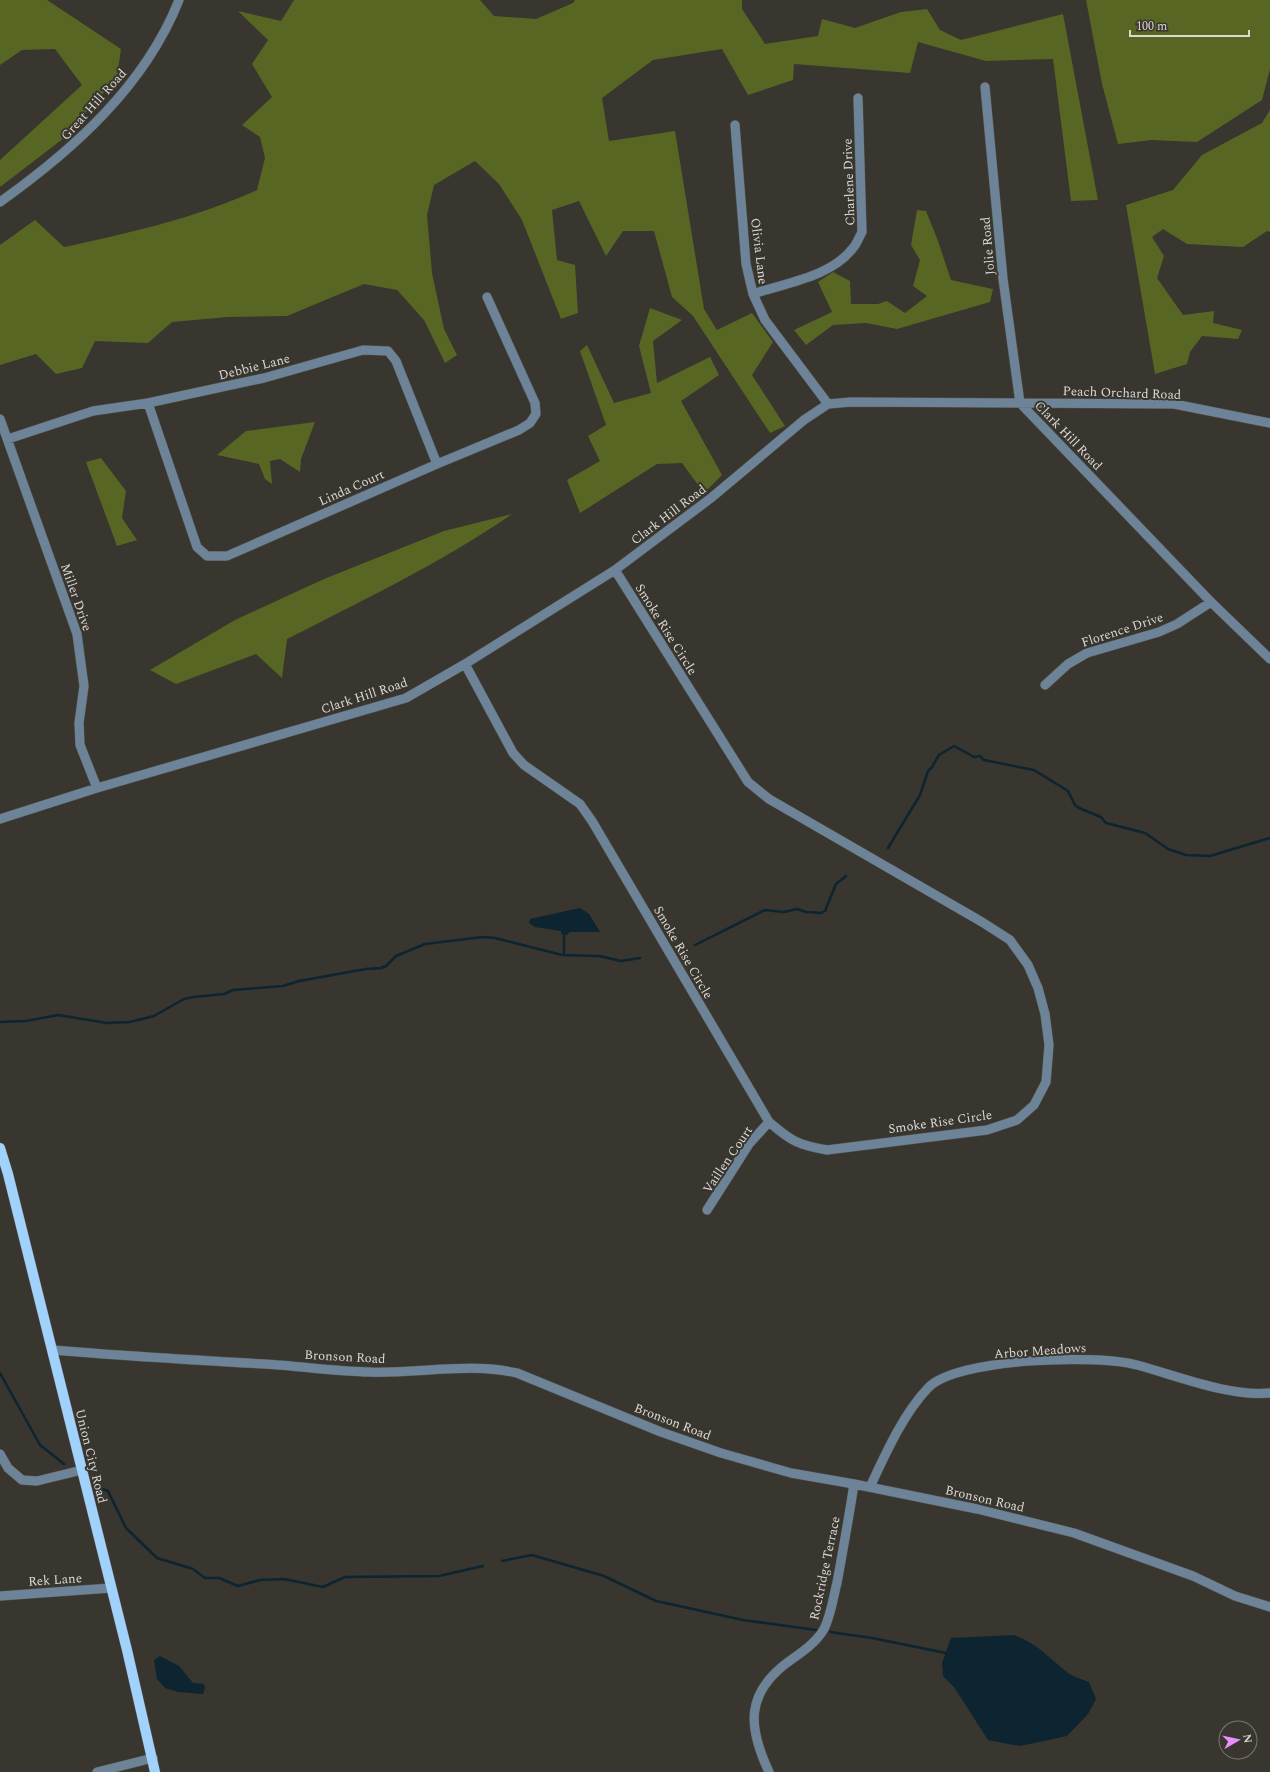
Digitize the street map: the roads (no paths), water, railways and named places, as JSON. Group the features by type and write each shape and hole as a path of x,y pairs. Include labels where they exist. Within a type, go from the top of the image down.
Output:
{"main road":[{"name":"Union City Road","path":"0,1148 53,1350 153,1758 155,1772"}],"street":[{"name":"Great Hill Road","path":"0,202 69,150 112,106 145,64 165,31 179,0"},
{"name":"Jolie Road","path":"985,87 1003,279 1020,403"},
{"name":"Charlene Drive","path":"753,294 817,273 834,265 854,248 862,232 858,98"},
{"name":"Olivia Lane","path":"735,125 746,264 753,294 765,320 828,404"},
{"name":"Linda Court","path":"148,403 197,547 207,556 227,556 437,464 519,430 530,423 536,414 535,403 487,297"},
{"name":"Debbie Lane","path":"8,439 93,411 148,403 264,378 363,350 388,352 396,361 437,464"},
{"name":"Clark Hill Road","path":"0,819 97,788 406,698 465,664 615,570 711,498 804,420 828,404 851,402 1020,403 1211,602 1270,660"},
{"name":"Peach Orchard Road","path":"1020,403 1174,404 1270,423"},
{"name":"Miller Drive","path":"0,419 77,634 84,686 79,723 80,744 97,788"},
{"name":"Smoke Rise Circle","path":"465,664 513,753 524,765 580,804 592,821 768,1122 790,1140 810,1147 827,1150 987,1130 1017,1120 1034,1105 1046,1082 1049,1045 1042,1001 1028,965 1010,940 982,922 769,799 748,782 615,570"},
{"name":"Florence Drive","path":"1045,685 1068,664 1086,653 1159,632 1177,624 1211,602"},
{"name":"Vaillen Court","path":"707,1210 749,1144 768,1122"},
{"name":"Bronson Road","path":"53,1350 163,1360 265,1364 370,1372 474,1368 505,1370 517,1373 661,1432 721,1453 791,1473 870,1487 977,1509 1074,1533 1193,1576 1235,1596 1270,1607"},
{"name":"Arbor Meadows","path":"870,1487 887,1451 905,1420 928,1387 946,1375 968,1369 1013,1363 1104,1359 1135,1364 1235,1392 1256,1394 1270,1393"},
{"path":"0,1454 8,1468 22,1480 37,1481 82,1470"},
{"name":"Rockridge Terrace","path":"769,1772 761,1756 754,1732 758,1698 768,1680 810,1646 823,1630 833,1602 854,1484"},
{"name":"Rek Lane","path":"0,1596 111,1588"},
{"path":"97,1772 153,1758"}],"water":[{"path":"580,908 589,914 600,932 570,932 567,935 561,934 561,931 535,927 529,923 530,919"},
{"path":"1014,1635 1030,1642 1068,1673 1089,1682 1096,1699 1088,1714 1067,1736 1020,1746 988,1740 954,1687 943,1676 942,1663 951,1638"},
{"path":"160,1656 179,1666 193,1683 204,1684 205,1688 203,1694 178,1692 165,1688 157,1679 154,1660"}],"waterway":[{"path":"888,848 920,795 928,771 939,755 954,746 974,757 980,756 984,760 1034,770 1068,791 1075,805 1079,808 1101,817 1106,823 1145,833 1168,849 1186,855 1210,856 1270,838"},
{"path":"695,945 765,910 784,912 797,909 806,912 821,913 825,911 836,884 846,876"},
{"path":"564,934 564,954"},
{"path":"0,1022 26,1021 58,1015 107,1023 130,1022 154,1016 184,999 224,994 233,990 283,986 299,981 366,969 381,968 386,966 396,956 425,944 483,937 495,938 562,955 599,956 621,961 640,958"},
{"path":"0,1373 40,1445 64,1464"},
{"path":"93,1486 108,1491 126,1528 157,1558 193,1569 205,1578 219,1578 238,1586 260,1580 284,1579 323,1587 345,1577 439,1576 483,1566"},
{"path":"502,1561 532,1555 604,1576 656,1601 743,1620 816,1630"},
{"path":"830,1632 872,1638 946,1653"}]}
